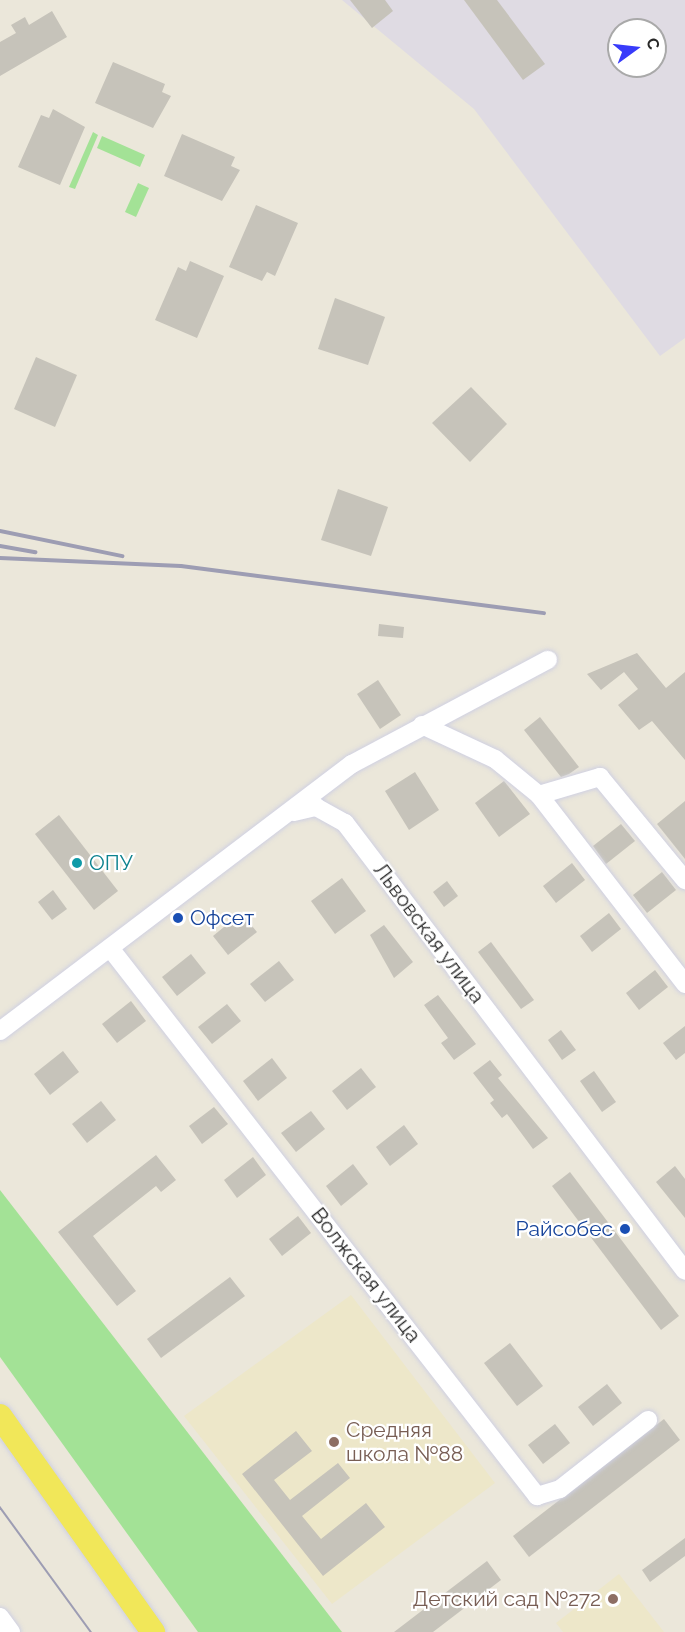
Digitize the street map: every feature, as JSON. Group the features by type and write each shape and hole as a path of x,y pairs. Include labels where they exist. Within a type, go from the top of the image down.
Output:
{"main road":[{"path":"0,1416 153,1632"}],"street":[{"path":"289,813 352,764 548,660"},
{"path":"422,725 495,759 538,795 685,984"},
{"path":"538,795 600,777 685,880"},
{"name":"Львовская улица","path":"0,1031 289,813 316,807 345,823 685,1271"},
{"name":"Волжская улица","path":"110,948 537,1496 560,1489 648,1420"},
{"path":"0,1617 11,1632"}],"shaded area":[{"path":"342,0 685,0 685,338 660,356 474,109"},
{"name":"Средняя школа №88","path":"351,1295 495,1483 332,1604 184,1416"},
{"name":"Детский сад №272","path":"619,1574 664,1632 563,1632 556,1623"}],"green space":[{"path":"93,132 98,135 75,189 69,187"},
{"path":"102,136 145,155 140,167 97,148"},
{"path":"138,183 149,188 136,217 125,212"},
{"path":"0,1190 342,1632 198,1632 0,1357"}],"building":[{"path":"350,0 385,0 393,11 372,28"},
{"path":"464,0 497,0 545,64 523,80"},
{"path":"52,11 67,37 0,76 0,42 16,33 11,25 25,17 29,25"},
{"path":"113,62 165,84 162,92 171,96 153,128 95,103"},
{"path":"53,109 85,127 60,185 18,167 41,115 49,118"},
{"path":"182,134 235,157 231,166 240,170 222,201 164,176"},
{"path":"256,205 298,223 275,276 267,272 262,281 229,267"},
{"path":"190,261 224,276 197,338 155,320 178,267 186,271"},
{"path":"335,298 385,317 368,365 318,349"},
{"path":"36,357 77,375 55,427 14,409"},
{"path":"471,387 507,424 470,462 432,423"},
{"path":"338,489 388,507 371,556 321,540"},
{"path":"379,624 404,627 403,638 378,636"},
{"path":"637,653 666,688 685,672 685,760 652,721 639,730 618,705 638,689 624,672 601,690 587,674"},
{"path":"378,680 401,715 380,729 357,694"},
{"path":"540,717 579,767 569,774 561,777 524,730"},
{"path":"415,772 439,810 409,830 385,791"},
{"path":"504,781 530,814 499,837 475,803"},
{"path":"685,801 685,859 657,824"},
{"name":"ОПУ","path":"59,815 118,891 94,910 35,834"},
{"path":"621,824 635,841 606,864 593,846"},
{"path":"572,863 585,880 556,903 543,886"},
{"path":"662,872 676,890 647,913 633,895"},
{"path":"342,878 366,911 335,934 311,901"},
{"path":"447,881 458,896 444,907 433,892"},
{"path":"53,890 67,909 52,920 38,902"},
{"path":"241,913 257,932 228,955 213,936"},
{"path":"609,913 621,929 592,952 580,936"},
{"path":"384,925 413,962 394,978 370,935"},
{"path":"491,942 534,1000 521,1009 478,952"},
{"path":"191,954 206,973 177,996 162,977"},
{"path":"279,961 294,980 265,1002 250,984"},
{"path":"655,970 668,987 639,1010 626,993"},
{"path":"438,995 476,1044 454,1060 441,1043 448,1038 424,1005"},
{"path":"131,1001 146,1021 117,1043 102,1024"},
{"path":"227,1004 241,1021 212,1044 198,1027"},
{"path":"685,1026 685,1053 676,1060 663,1043"},
{"path":"561,1030 576,1050 562,1060 548,1040"},
{"path":"63,1051 79,1072 50,1095 34,1074"},
{"path":"272,1058 287,1078 258,1101 243,1081"},
{"path":"490,1060 502,1075 498,1078 548,1138 533,1149 507,1114 502,1118 490,1103 494,1100 473,1073"},
{"path":"361,1068 376,1087 347,1110 332,1091"},
{"path":"594,1071 616,1102 602,1112 580,1081"},
{"path":"101,1101 116,1120 87,1143 72,1124"},
{"path":"214,1107 228,1124 202,1144 189,1126"},
{"path":"311,1111 325,1129 296,1152 281,1133"},
{"path":"404,1125 418,1144 390,1166 376,1147"},
{"path":"156,1155 176,1180 161,1192 156,1186 93,1236 136,1291 117,1306 58,1232"},
{"path":"253,1157 266,1175 237,1198 224,1180"},
{"path":"353,1164 368,1184 341,1206 326,1186"},
{"path":"675,1166 685,1179 685,1218 656,1182"},
{"path":"570,1172 679,1316 661,1330 552,1186"},
{"path":"298,1216 311,1233 282,1256 269,1239"},
{"path":"230,1277 245,1296 161,1358 147,1339"},
{"path":"510,1343 543,1386 517,1406 484,1363"},
{"path":"607,1384 622,1403 593,1426 578,1407"},
{"path":"664,1419 680,1440 529,1557 513,1536"},
{"path":"555,1424 570,1443 543,1464 528,1445"},
{"path":"296,1431 312,1451 274,1480 290,1500 338,1463 350,1478 302,1516 321,1539 366,1503 385,1527 323,1576 242,1474"},
{"path":"685,1538 685,1556 650,1582 642,1570"},
{"path":"487,1561 501,1580 433,1632 394,1632"}],"tram line":[{"path":"0,1507 91,1632"}],"railway":[{"path":"0,531 122,556"},
{"path":"0,546 35,552"},
{"path":"0,558 181,566 544,613"}],"place":[{"name":"ОПУ","path":"77,863"},
{"name":"Офсет","path":"178,918"},
{"name":"Райсобес","path":"625,1229"},
{"name":"Средняя школа №88","path":"334,1442"},
{"name":"Детский сад №272","path":"613,1599"}]}
